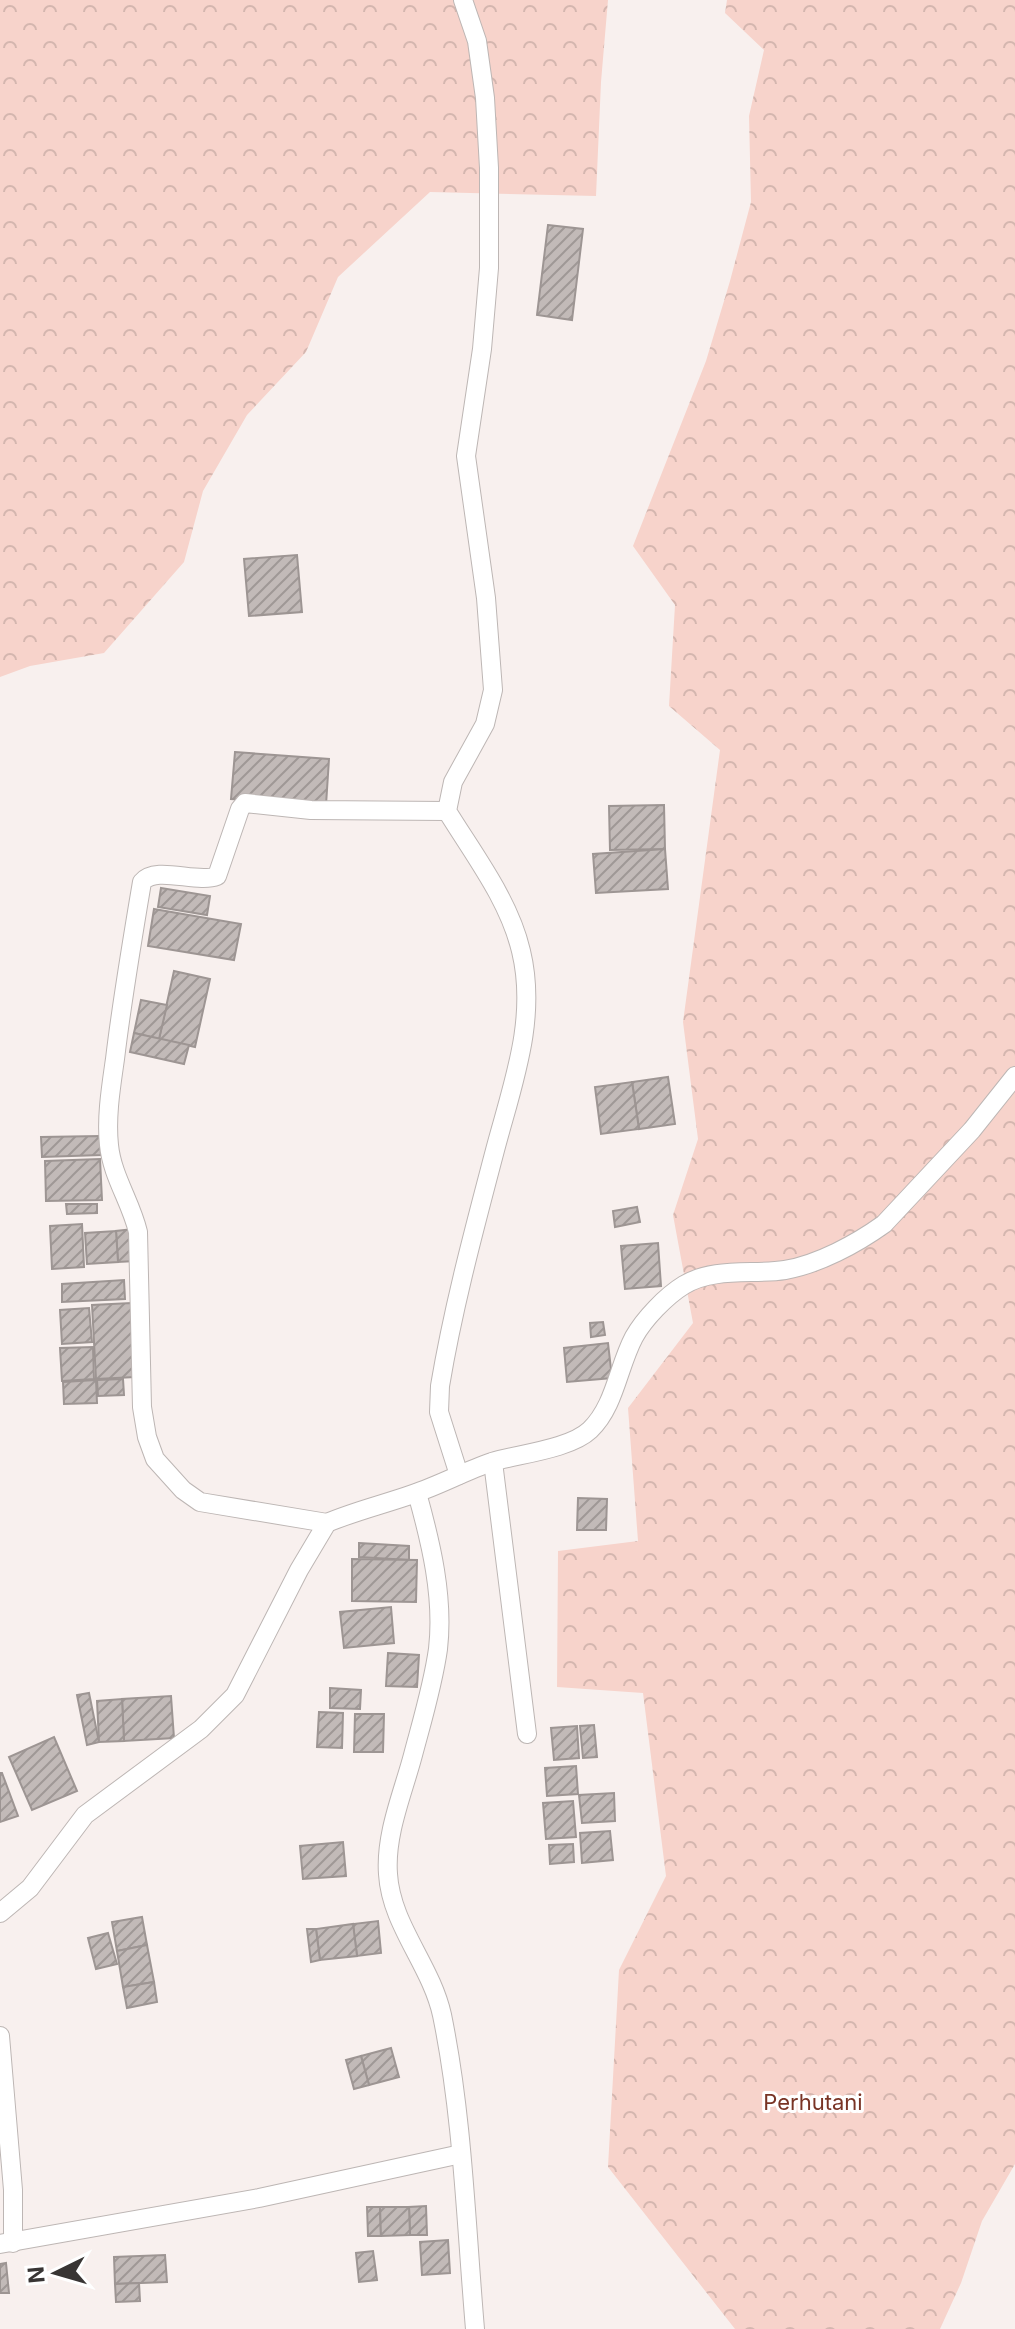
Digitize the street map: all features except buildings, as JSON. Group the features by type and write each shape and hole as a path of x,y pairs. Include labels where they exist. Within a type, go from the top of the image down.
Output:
{"street":[{"path":"459,1475 439,1412 440,1386 490,1168 521,1056 527,1006 521,951 502,900 447,811 453,782 485,724 493,690 486,598 466,456 482,349 488,281 489,168 485,98 477,41 463,0"},
{"path":"447,811 311,810 245,803 240,809 217,876 151,875 142,882 117,1040 108,1142 111,1162 138,1232 142,1407 147,1437 155,1459 183,1490 200,1502 327,1523 417,1493 493,1462 572,1440 588,1432 598,1420 620,1378 633,1338 658,1308 684,1285 723,1274 783,1270 805,1265 867,1237 884,1224 972,1130 1015,1076"},
{"path":"493,1462 527,1734"},
{"path":"417,1493 431,1541 439,1605 438,1648 424,1716 389,1841 388,1873 391,1898 430,1981 441,2013 461,2154 475,2329"},
{"path":"0,1913 30,1888 85,1815 201,1729 235,1695 299,1570 327,1523"},
{"path":"0,2036 13,2190 6,2243 259,2198 461,2154"}],"green space":[{"path":"0,0 608,0 596,196 430,192 338,277 306,352 247,415 203,491 184,562 104,653 30,666 0,677"},
{"name":"Perhutani","path":"727,0 1015,0 1015,2164 982,2221 961,2283 940,2329 735,2329 608,2167 619,1970 666,1876 643,1693 557,1687 558,1551 638,1541 628,1408 693,1323 673,1215 698,1139 683,1022 720,750 669,706 675,605 633,546 706,361 751,202 749,116 764,50 725,13"}]}
